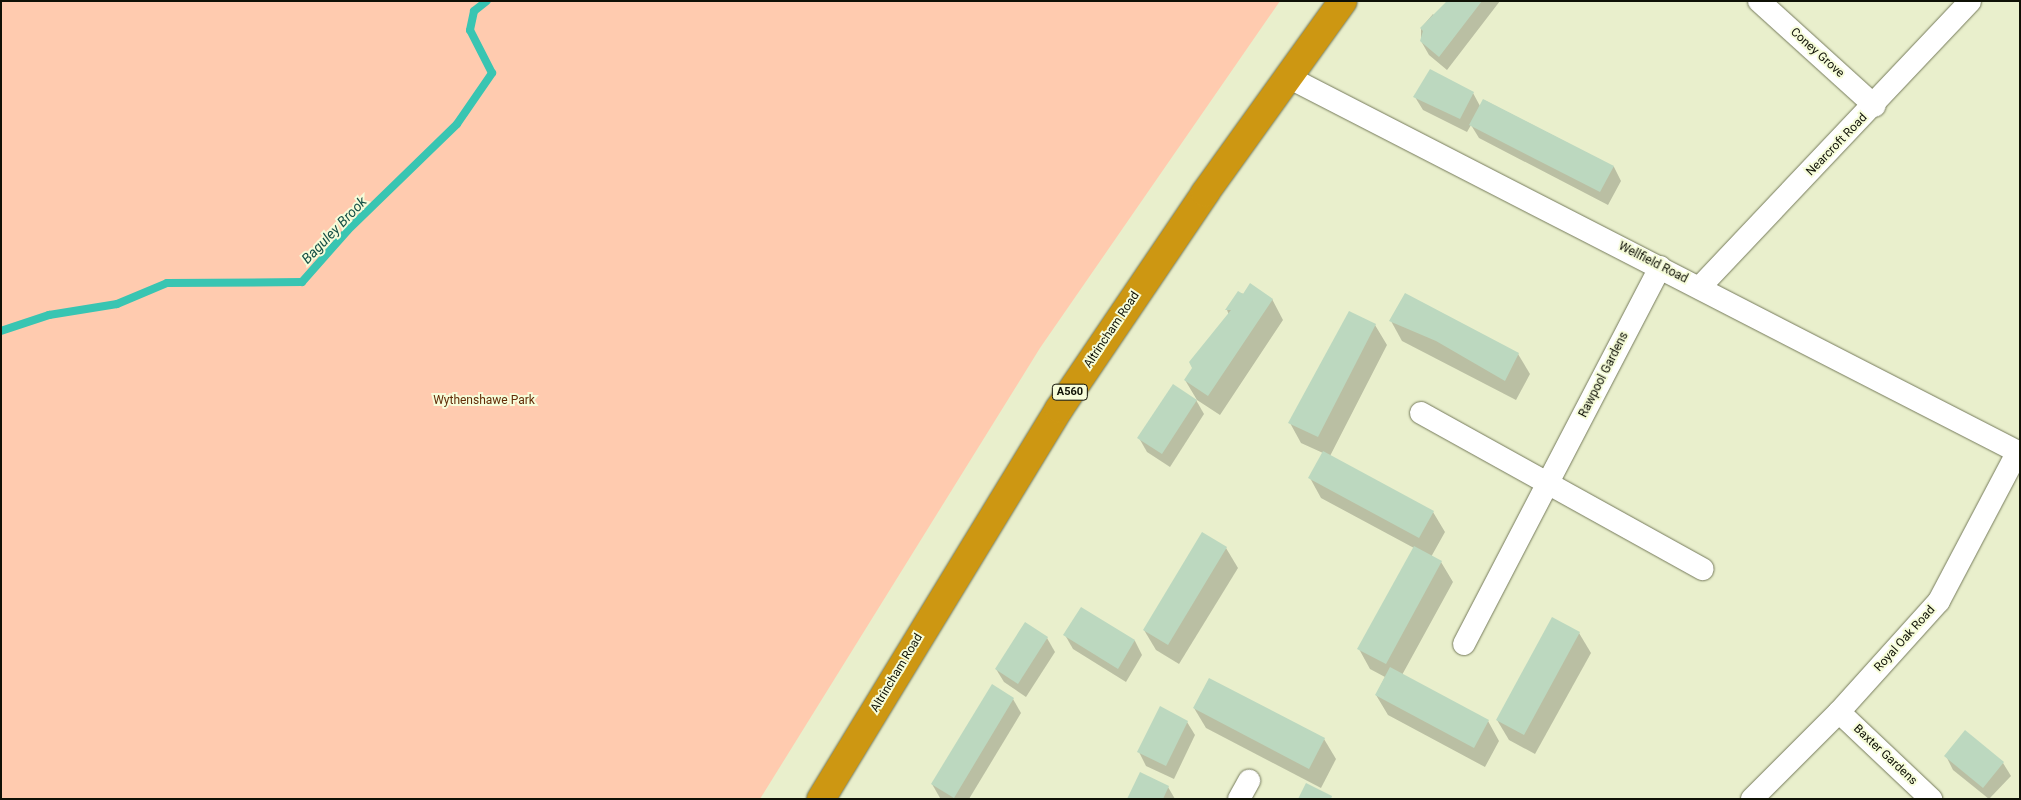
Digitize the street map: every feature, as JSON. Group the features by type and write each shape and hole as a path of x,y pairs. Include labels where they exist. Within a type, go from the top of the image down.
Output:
{"highway":[{"name":"Altrincham Road","path":"821,799 1059,409 1288,77 1343,1"}],"street":[{"name":"Coney Grove","path":"1760,1 1875,106"},
{"name":"Nearcroft Road","path":"1700,287 1875,106 1970,1"},
{"name":"Wellfield Road","path":"1288,77 1700,287 2018,453"},
{"name":"Rawpool Gardens","path":"1464,644 1660,267"},
{"path":"1422,413 1703,569"},
{"name":"Royal Oak Road","path":"1752,799 1839,712 1939,601 2018,453"},
{"name":"Baxter Gardens","path":"1839,712 1931,799"}],"green space":[{"name":"Wythenshawe Park","path":"1,1 1280,1 1040,348 760,799 1,799"}],"building":[{"path":"1447,1 1482,1 1439,57 1420,41 1423,31 1420,28"},
{"path":"1430,69 1474,92 1460,119 1413,97"},
{"path":"1483,99 1614,166 1600,192 1469,125"},
{"path":"1250,283 1273,299 1208,396 1184,380 1192,368 1189,362 1231,310 1225,310 1238,291 1243,294"},
{"path":"1405,293 1519,353 1505,381 1436,341 1389,321"},
{"path":"1349,311 1376,324 1318,437 1288,423"},
{"path":"1173,384 1197,400 1162,454 1137,438"},
{"path":"1323,451 1434,511 1419,538 1308,478"},
{"path":"1202,532 1227,547 1168,645 1143,630"},
{"path":"1414,546 1442,561 1386,664 1357,649"},
{"path":"1081,607 1135,640 1118,669 1063,635"},
{"path":"1552,617 1580,632 1524,735 1496,720"},
{"path":"1025,622 1048,637 1018,684 995,669"},
{"path":"1390,667 1489,720 1474,748 1375,695"},
{"path":"1209,678 1325,738 1309,769 1193,708"},
{"path":"992,684 1014,698 954,798 931,784"},
{"path":"1160,706 1188,721 1166,766 1137,752"},
{"path":"1965,730 2004,762 1983,788 1944,756"},
{"path":"1140,772 1169,786 1163,799 1127,799"},
{"path":"1306,783 1332,796 1331,799 1298,799"}],"waterway":[{"name":"Baguley Brook","path":"1,331 49,315 117,304 167,283 302,282 348,230 457,124 492,73 470,30 474,11 487,1"}]}
